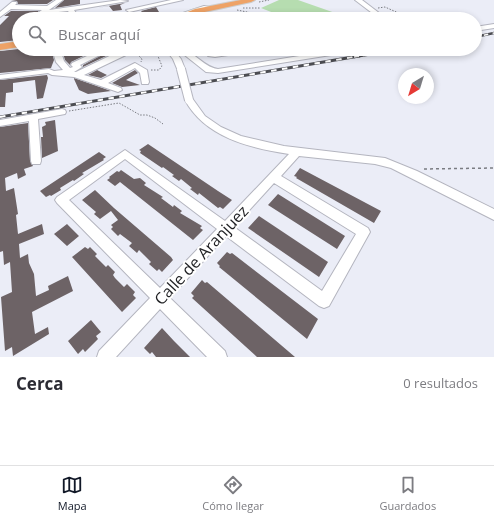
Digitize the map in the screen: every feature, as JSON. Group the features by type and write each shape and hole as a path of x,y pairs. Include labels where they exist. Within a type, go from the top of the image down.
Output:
{"main road":[{"path":"195,12 251,0"},
{"path":"0,47 12,45"}],"street":[{"path":"0,14 5,5 17,0"},
{"path":"0,14 17,0"},
{"path":"48,12 125,1 129,10 180,0"},
{"path":"188,12 242,0"},
{"path":"358,0 374,12"},
{"path":"43,12 63,1"},
{"path":"43,12 63,1"},
{"path":"5,5 49,8"},
{"path":"482,28 494,26"},
{"path":"58,56 60,62 67,70 66,73"},
{"path":"66,73 78,67 75,66 76,64 93,56"},
{"path":"77,75 116,56"},
{"path":"175,56 181,69 189,100 202,118 226,133 264,146 297,152 375,160 390,164 405,170 457,198 494,215"},
{"path":"190,56 209,70 218,71 312,56"},
{"path":"100,84 135,65 144,72 145,82"},
{"path":"0,77 60,71 77,75 118,90"},
{"path":"0,123 62,112"},
{"path":"34,117 36,161"},
{"name":"Calle de Aranjuez","path":"105,357 297,152"},
{"path":"219,357 61,200 124,154 324,301 364,232 273,178"}],"path":[{"path":"370,9 385,8 395,12"},
{"path":"232,9 247,12"},
{"path":"137,56 142,59 142,64"},
{"path":"148,70 160,70 162,66 158,56"},
{"path":"62,112 119,103 140,115 147,114 163,124"},
{"path":"405,170 494,168"}],"green space":[{"path":"279,0 298,0 332,12 271,12 261,8"}],"building":[{"path":"11,0 53,0 47,4 18,4 17,1"},
{"path":"64,0 80,0 80,4 55,8"},
{"path":"125,3 120,5 122,10 113,11 109,6 97,8"},
{"path":"156,7 159,12 142,12 141,11"},
{"path":"11,11 38,12 12,12 12,41 0,42 0,25 9,16 4,16"},
{"path":"12,50 12,56 53,56 54,60 51,68 0,73 0,51"},
{"path":"64,56 83,56 71,62 70,65 65,60"},
{"path":"100,56 106,56 83,67 83,65"},
{"path":"97,70 107,75 101,78 88,75"},
{"path":"135,70 138,73 126,80 140,85 122,87 112,83"},
{"path":"47,75 48,78 43,98 37,99 35,80 13,83 13,92 6,93 5,107 0,107 0,80"},
{"path":"74,79 111,91 88,94 79,90"},
{"path":"55,120 58,151 42,158 42,127 46,125 45,122"},
{"path":"28,123 30,161 33,166 24,169 26,175 18,179 17,173 5,178 6,191 14,188 18,214 16,215 18,234 42,224 44,234 19,244 20,258 28,254 29,263 34,274 36,296 49,290 48,286 68,276 73,291 32,312 35,334 48,327 49,334 13,356 12,347 5,351 1,297 12,292 10,262 4,265 3,251 0,252 0,127"},
{"path":"148,144 232,200 223,209 220,207 218,208 199,193 198,195 181,179 179,181 172,176 174,175 163,167 162,168 140,153 141,151 139,150"},
{"path":"99,152 106,157 103,159 104,160 82,173 84,174 74,181 73,180 60,188 61,190 51,196 46,197 40,191"},
{"path":"300,168 381,211 374,223 296,178 297,177 294,176"},
{"path":"121,170 134,179 140,178 146,183 144,185 163,197 161,198 173,207 174,205 182,211 180,213 202,226 200,228 203,230 193,240 120,182 115,186 107,180 117,171 119,172"},
{"path":"95,190 171,257 173,260 162,272 159,269 157,271 149,264 151,262 139,250 137,253 129,246 132,243 120,234 118,236 111,229 113,227 111,225 118,220 111,211 100,219 94,214 96,212 82,200"},
{"path":"278,194 345,236 337,249 268,205"},
{"path":"259,216 328,262 319,277 248,228"},
{"path":"67,224 79,236 67,246 54,234"},
{"path":"85,247 88,249 90,247 97,254 95,256 106,267 108,265 115,272 113,275 124,287 127,284 135,292 133,295 136,298 122,312 72,257"},
{"path":"227,252 230,254 232,253 318,319 307,339 219,267 220,266 217,263"},
{"path":"202,280 205,283 207,282 295,357 257,357 192,298 194,296 191,293"},
{"path":"91,320 101,332 96,336 98,339 85,352 83,349 78,354 68,341"},
{"path":"162,328 190,357 156,357 152,352 150,354 144,348"}],"railway":[{"path":"482,36 494,33"},
{"path":"0,117 359,56"},
{"path":"354,57 360,56"}]}
